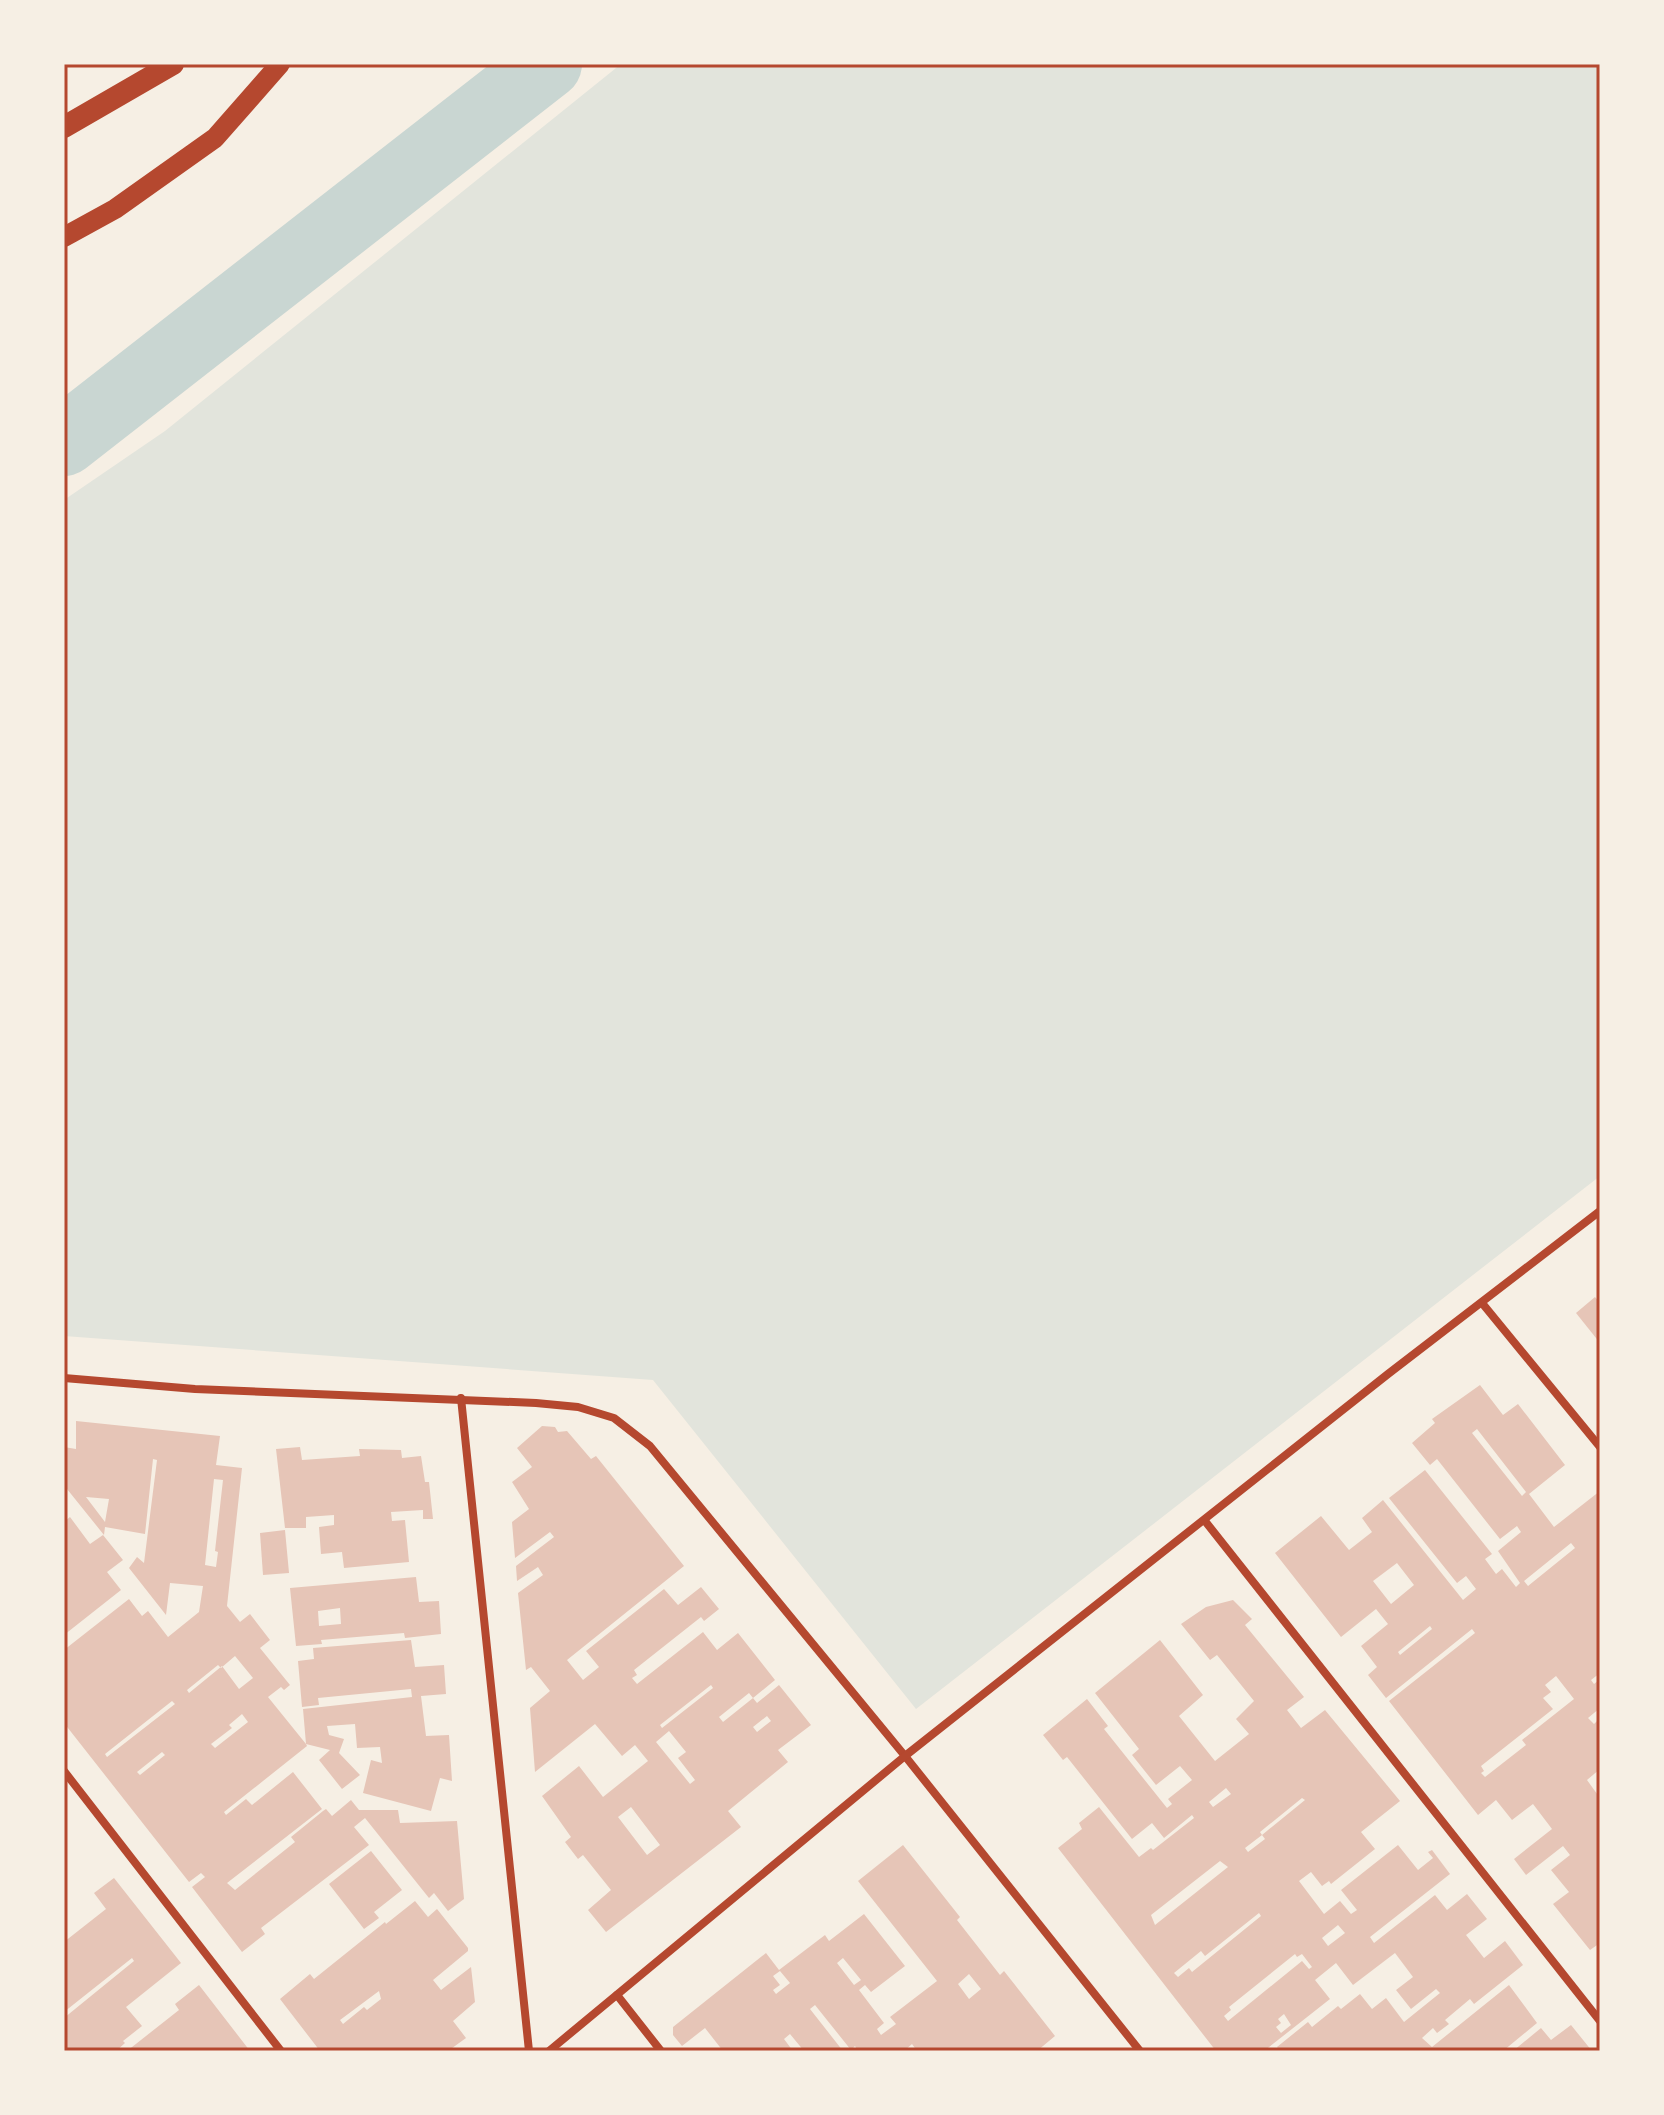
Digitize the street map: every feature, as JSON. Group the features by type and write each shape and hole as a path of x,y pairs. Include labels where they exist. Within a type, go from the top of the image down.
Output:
{"highway":[{"path":"64,127 173,64"}],"main road":[{"path":"64,237 115,209 215,138 280,64"}],"street":[{"path":"549,2051 905,1756 1388,1374 1600,1211"},
{"path":"1482,1303 1600,1447"},
{"path":"64,1378 195,1389 461,1398 578,1407 614,1418 650,1446 905,1756 1140,2051"},
{"path":"461,1398 529,2051"},
{"path":"1205,1521 1600,2021"},
{"path":"64,1771 281,2051"},
{"path":"617,1995 661,2051"}],"shaded area":[{"path":"621,64 1600,64 1600,1176 916,1709 653,1380 64,1336 64,500 165,431"}],"building":[{"path":"1595,1297 1600,1303 1600,1343 1576,1313"},
{"path":"1480,1385 1503,1415 1518,1404 1565,1465 1529,1494 1554,1527 1600,1491 1600,1673 1591,1680 1594,1684 1600,1679 1600,1708 1588,1718 1594,1724 1600,1718 1600,1769 1587,1780 1600,1798 1600,1943 1590,1950 1553,1904 1569,1892 1551,1870 1570,1855 1563,1846 1526,1875 1514,1859 1552,1829 1533,1804 1512,1820 1496,1800 1478,1815 1389,1701 1475,1633 1472,1629 1386,1698 1368,1675 1377,1667 1361,1646 1388,1624 1376,1609 1341,1637 1275,1553 1321,1516 1349,1550 1372,1532 1362,1518 1383,1500 1463,1600 1476,1589 1466,1576 1457,1583 1389,1498 1425,1470 1492,1554 1485,1559 1496,1574 1502,1569 1516,1587 1520,1583 1498,1551 1521,1532 1517,1526 1500,1539 1437,1459 1430,1465 1412,1443 1435,1423 1432,1419","holes":["1477,1429 1526,1492 1522,1496 1472,1433","1571,1543 1575,1548 1528,1586 1524,1581","1397,1563 1414,1585 1391,1604 1373,1581","1430,1626 1432,1629 1400,1655 1398,1652","1556,1676 1574,1699 1522,1740 1526,1745 1485,1777 1481,1766 1553,1709 1543,1698 1551,1692 1545,1685"]},
{"path":"76,1421 220,1436 216,1465 242,1468 227,1606 240,1622 250,1614 270,1640 260,1648 290,1685 284,1690 281,1687 268,1697 307,1746 224,1812 226,1815 246,1799 252,1805 293,1772 322,1809 227,1883 235,1890 295,1842 291,1837 323,1811 326,1809 332,1816 351,1800 359,1810 398,1810 400,1823 457,1821 464,1899 448,1911 434,1893 429,1898 365,1818 354,1827 369,1845 261,1928 265,1934 242,1952 192,1887 205,1877 201,1873 189,1882 64,1723 64,1650 129,1599 142,1616 148,1611 168,1637 199,1612 203,1586 170,1583 166,1615 129,1568 137,1557 144,1563 157,1460 153,1459 145,1534 105,1527 104,1535 67,1489 64,1491 64,1447 76,1449","holes":["214,1479 223,1480 216,1567 205,1565","86,1497 109,1499 105,1522","235,1656 253,1678 239,1689 223,1667","218,1665 220,1667 189,1693 187,1690","172,1701 175,1704 107,1757 105,1754","242,1714 248,1722 215,1748 211,1744 232,1728 229,1725","162,1752 165,1755 140,1775 137,1772"]},
{"path":"542,1426 555,1427 558,1432 567,1431 591,1459 596,1456 684,1566 567,1660 583,1680 599,1667 586,1651 664,1589 678,1605 701,1587 719,1609 704,1621 701,1617 634,1670 637,1675 632,1678 637,1684 703,1632 717,1650 738,1633 775,1680 753,1698 757,1703 779,1685 811,1725 778,1750 788,1762 728,1811 741,1827 606,1932 588,1910 611,1890 583,1855 578,1859 565,1842 571,1837 542,1796 579,1766 603,1797 648,1761 635,1745 622,1756 595,1724 535,1772 530,1708 550,1691 531,1667 526,1670 518,1593 543,1575 538,1567 517,1581 516,1566 554,1537 550,1532 515,1558 512,1522 529,1509 512,1482 532,1467 517,1448","holes":["711,1685 713,1688 662,1728 660,1725","749,1693 753,1698 723,1722 719,1717","767,1716 771,1721 757,1732 753,1727","669,1731 686,1752 678,1758 695,1780 690,1784 656,1742","631,1807 660,1845 647,1855 618,1817"]},
{"path":"300,1447 302,1460 360,1456 359,1449 401,1450 402,1458 421,1456 425,1482 429,1482 433,1519 423,1519 423,1510 391,1512 392,1521 405,1520 409,1562 344,1568 342,1552 321,1554 319,1527 334,1525 334,1515 306,1517 306,1528 285,1528 276,1449"},
{"path":"70,1517 90,1544 103,1535 123,1560 107,1572 121,1590 64,1635 64,1522"},
{"path":"285,1530 289,1573 263,1575 260,1533"},
{"path":"416,1577 419,1602 439,1601 441,1634 405,1638 404,1633 321,1640 322,1644 296,1646 290,1588","holes":["340,1608 341,1624 319,1626 318,1611"]},
{"path":"1233,1600 1252,1619 1245,1625 1304,1697 1287,1710 1301,1728 1325,1710 1400,1801 1361,1832 1375,1849 1331,1884 1329,1881 1322,1886 1311,1872 1299,1881 1324,1914 1340,1901 1351,1914 1357,1910 1341,1890 1398,1845 1418,1870 1433,1858 1428,1852 1432,1850 1450,1874 1370,1937 1374,1943 1435,1895 1447,1910 1467,1894 1487,1919 1466,1935 1484,1958 1505,1941 1523,1965 1474,2004 1470,1999 1445,2020 1449,2024 1437,2033 1433,2028 1422,2038 1432,2047 1509,1985 1537,2023 1503,2051 1374,2051 1371,2048 1367,2051 1280,2051 1277,2047 1308,2022 1312,2027 1338,2006 1341,2009 1360,1994 1372,2009 1386,1998 1404,2022 1440,1993 1436,1989 1411,2009 1396,1990 1413,1977 1395,1953 1353,1985 1336,1963 1315,1980 1330,1999 1264,2051 1216,2051 1058,1848 1082,1829 1079,1823 1099,1807 1139,1857 1194,1818 1192,1815 1164,1838 1152,1823 1132,1839 1067,1757 1063,1760 1043,1735 1087,1699 1108,1726 1104,1729 1167,1808 1172,1804 1168,1799 1192,1780 1180,1766 1156,1785 1132,1755 1139,1749 1095,1693 1160,1640 1203,1695 1179,1716 1215,1761 1249,1734 1236,1719 1254,1701 1217,1655 1210,1660 1181,1624 1206,1607","holes":["1226,1788 1231,1794 1213,1807 1209,1802","1302,1798 1305,1800 1262,1835 1260,1832","1262,1835 1265,1839 1248,1852 1245,1848","1220,1861 1228,1867 1155,1925 1151,1915","1259,1913 1261,1916 1192,1972 1189,1968 1178,1977 1174,1973 1201,1951 1205,1956","1338,1925 1345,1933 1328,1946 1322,1938","1295,1954 1297,1957 1302,1954 1312,1967 1309,1969 1302,1961 1228,2021 1224,2016 1231,2010 1229,2007","1284,2014 1291,2025 1281,2033 1276,2027 1281,2023 1278,2019"]},
{"path":"411,1640 415,1667 444,1665 446,1694 421,1696 426,1736 449,1735 452,1781 440,1778 431,1811 363,1793 371,1760 382,1763 380,1747 357,1748 355,1724 327,1726 329,1735 344,1739 339,1753 360,1775 342,1789 319,1760 330,1750 306,1744 303,1709 412,1697 411,1689 318,1698 319,1705 302,1707 298,1661 314,1659 313,1648"},
{"path":"903,1845 960,1917 957,1920 1000,1975 1004,1971 1055,2036 1037,2051 917,2051 912,2044 904,2051 858,2051 855,2046 851,2050 815,2005 810,2009 843,2051 804,2051 790,2034 784,2039 793,2051 723,2051 705,2028 682,2046 673,2035 673,2027 766,1953 779,1970 825,1935 829,1941 864,1914 905,1966 871,1992 865,1985 859,1990 884,2023 877,2029 881,2035 896,2024 890,2017 937,1981 858,1881","holes":["843,1958 861,1980 854,1985 837,1963","780,1971 790,1983 776,1994 773,1990 780,1985 773,1976","969,1974 981,1989 969,1999 958,1984"]},
{"path":"371,1851 402,1890 374,1912 379,1918 364,1929 329,1884"},
{"path":"114,1878 181,1963 126,2007 142,2026 116,2051 64,2051 64,2018 134,1961 132,1958 64,2012 64,1942 106,1909 94,1893"},
{"path":"415,1901 428,1917 437,1909 468,1948 433,1980 441,1990 471,1967 475,2002 453,2021 466,2038 448,2051 320,2051 280,1999 310,1974 314,1979","holes":["379,1991 381,1999 367,2010 364,2007 343,2024 340,2020"]},
{"path":"199,1985 250,2051 127,2051 179,2010 175,2004"},
{"path":"1571,2025 1592,2051 1513,2051 1541,2028 1551,2040"}],"waterway":[{"path":"64,441 547,64"}]}
